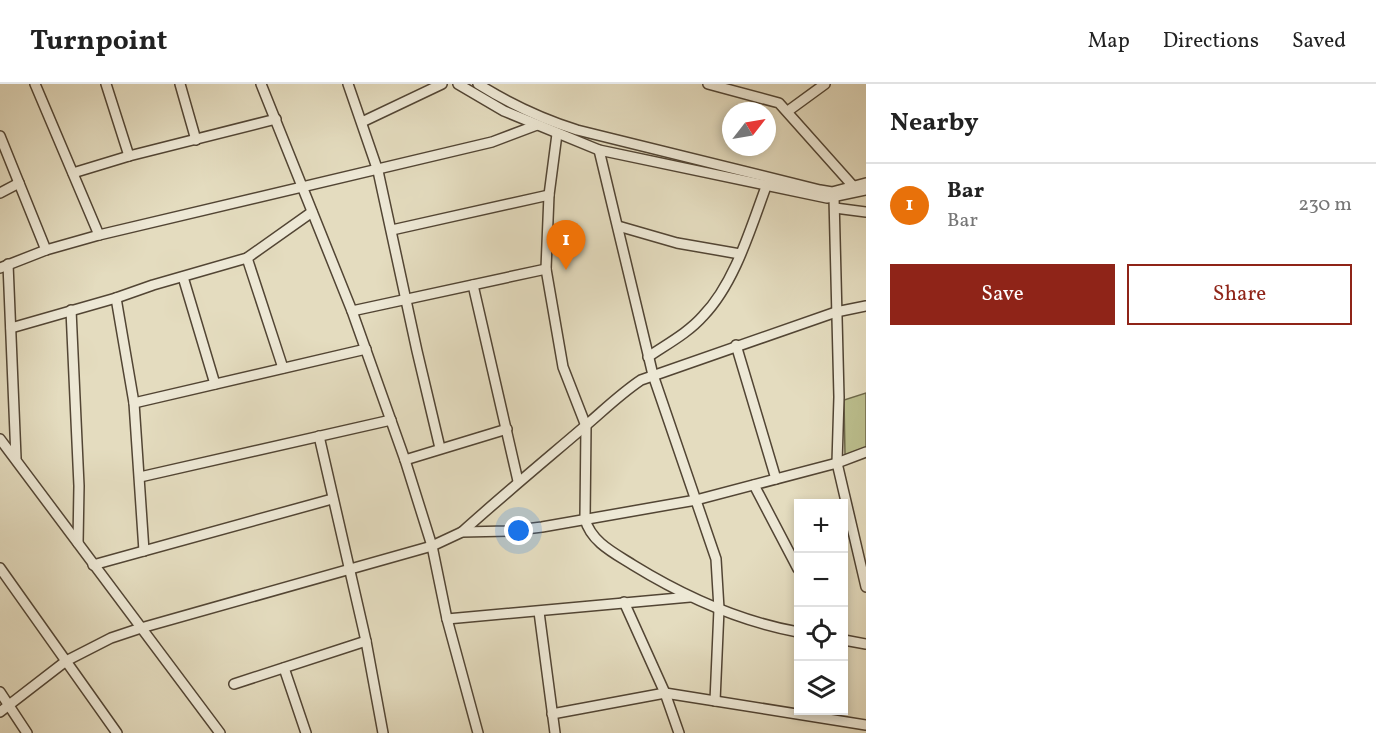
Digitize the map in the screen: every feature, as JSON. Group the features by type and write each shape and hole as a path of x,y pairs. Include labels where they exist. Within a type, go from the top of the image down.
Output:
{"street":[{"path":"35,84 99,235"},
{"path":"106,84 129,156"},
{"path":"180,84 196,140"},
{"path":"261,84 352,311 405,460 432,546 447,620 478,733"},
{"path":"348,84 378,171 440,448"},
{"path":"362,122 442,84"},
{"path":"458,84 537,126 599,150 827,198 866,190"},
{"path":"478,84 545,120 578,130 820,190 832,192 866,183"},
{"path":"708,84 779,103 853,186"},
{"path":"747,84 751,95"},
{"path":"788,111 825,84"},
{"path":"73,173 129,156 276,119"},
{"path":"16,458 11,328 4,266 45,250 99,235 378,171 492,142 537,126"},
{"path":"557,134 549,195 546,270 563,367 586,426 585,519 591,533 603,546 690,597 762,624 794,631"},
{"path":"0,136 45,250"},
{"path":"599,150 653,375 716,559 719,609 715,701"},
{"path":"0,192 19,183"},
{"path":"648,357 688,330 719,297 741,254 767,184"},
{"path":"392,230 549,195"},
{"path":"834,198 839,397 837,463 866,587"},
{"path":"835,208 866,212"},
{"path":"11,328 247,258 312,212"},
{"path":"618,226 676,243 741,254"},
{"path":"247,258 283,368"},
{"path":"352,311 546,270"},
{"path":"183,277 215,384"},
{"path":"473,285 518,480"},
{"path":"116,298 134,403 144,551"},
{"path":"0,712 80,652 141,627 432,546 462,532 518,480 586,426 627,389 641,380 836,312 866,306"},
{"path":"71,310 79,486 78,543"},
{"path":"736,345 776,479"},
{"path":"134,403 366,349"},
{"path":"140,477 391,420"},
{"path":"405,460 507,429"},
{"path":"319,436 366,641 383,733"},
{"path":"0,439 220,733"},
{"path":"462,532 509,531 542,527 696,500 837,463 866,452"},
{"path":"754,485 794,561"},
{"path":"93,565 332,499"},
{"path":"0,568 117,733"},
{"path":"447,620 690,597"},
{"path":"624,602 665,693 679,733"},
{"path":"539,612 555,733"},
{"path":"234,684 366,641"},
{"path":"848,641 866,644"},
{"path":"284,668 306,733"},
{"path":"0,692 27,733"},
{"path":"552,714 665,693 866,725"}],"green space":[{"path":"866,393 866,447 845,455 844,400"}],"place":[{"name":"Bar","path":"566,270"}]}
